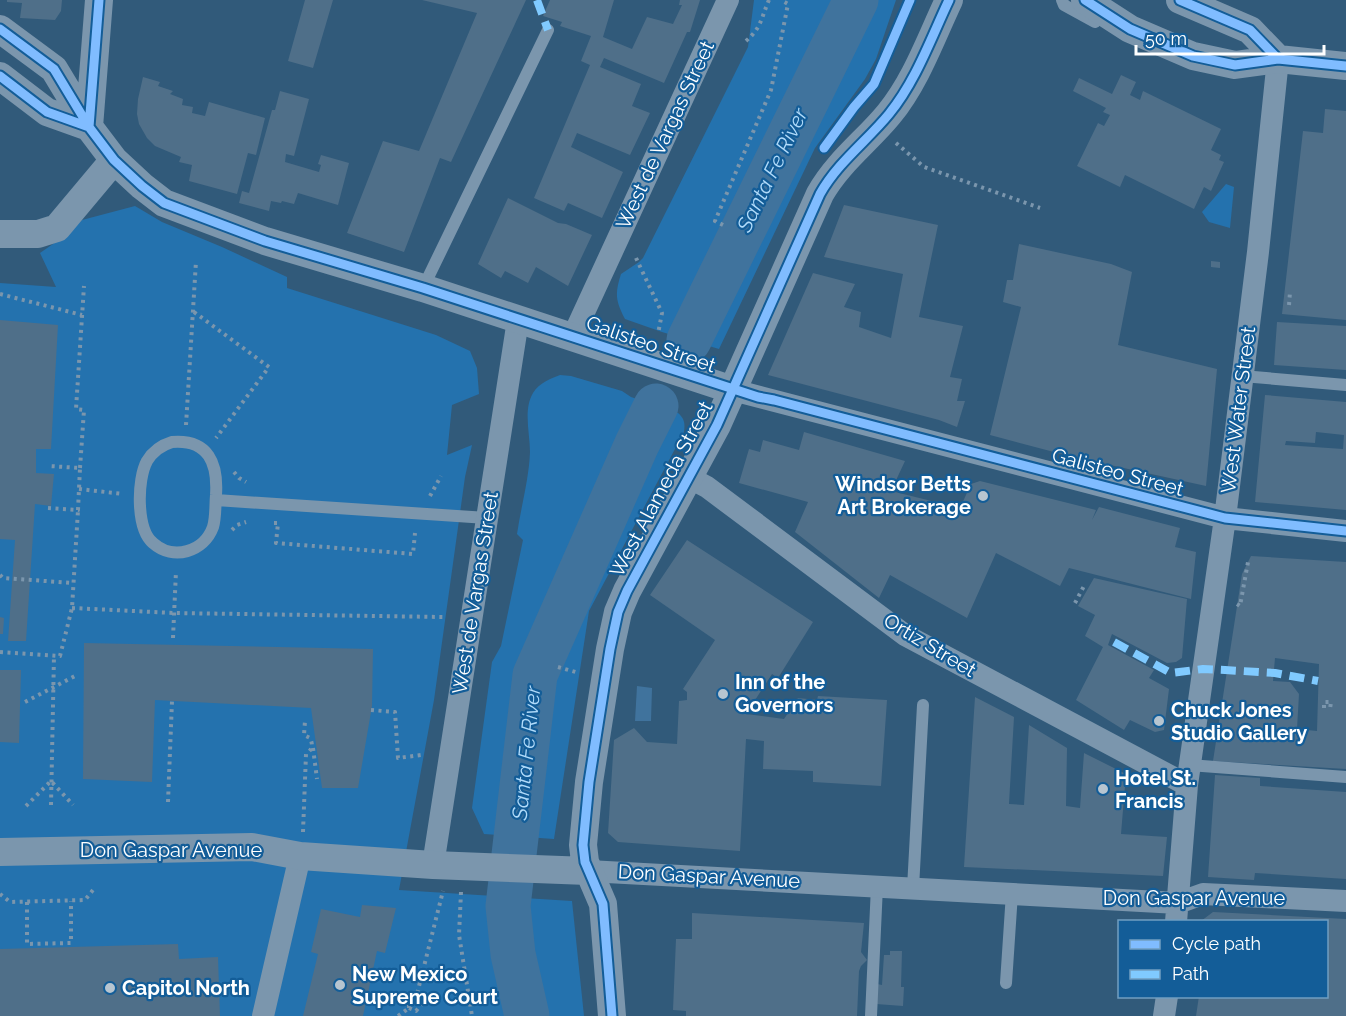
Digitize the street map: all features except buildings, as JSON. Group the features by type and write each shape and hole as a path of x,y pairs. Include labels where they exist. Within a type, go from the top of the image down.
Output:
{"street":[{"path":"0,76 47,112 89,127 99,0"},
{"name":"West de Vargas Street","path":"573,336 728,0"},
{"name":"West Alameda Street","path":"612,1016 603,904 588,871 583,845 585,809 597,724 618,612 734,390 743,365 820,194 837,168 878,126 910,84 949,0"},
{"path":"1085,0 1130,29 1193,56 1235,65 1278,59 1346,66"},
{"path":"1180,0 1250,30 1278,59"},
{"name":"Galisteo Street","path":"0,29 54,69 89,127 114,160 142,186 164,203 265,241 423,288 734,390 1225,518 1346,531"},
{"name":"West Water Street","path":"1177,912 1188,775 1225,518 1258,252 1278,59"},
{"path":"0,234 38,234 57,228 114,160"},
{"name":"West de Vargas Street","path":"438,878 487,518 518,320"},
{"name":"Ortiz Street","path":"690,478 707,487 905,634 1188,775"},
{"path":"263,1016 301,846"},
{"name":"Don Gaspar Avenue","path":"0,852 301,846 438,878 481,867 552,869 1012,893 1177,912 1203,894 1346,901"},
{"path":"1164,1016 1167,998"}],"lane":[{"path":"1062,0 1064,5 1124,39"},
{"path":"423,288 548,30"},
{"path":"1242,376 1346,385"},
{"path":"184,442 196,445 210,457 215,468 216,500 213,527 204,542 183,553 160,549 147,537 140,520 142,478 148,460 166,444 184,442"},
{"path":"216,500 487,518"},
{"path":"913,888 922,705"},
{"path":"1188,775 1346,777"},
{"path":"871,1016 877,886"},
{"path":"1006,983 1012,893"}],"path":[{"path":"746,41 760,27 761,17 769,0"},
{"path":"723,225 715,221 771,90 788,4 781,0"},
{"path":"878,126 902,150 924,167 1040,208"},
{"path":"636,258 662,313 658,334"},
{"path":"186,425 196,261"},
{"path":"0,652 60,656 72,608 84,410 76,409 84,286"},
{"path":"1289,305 1290,292"},
{"path":"0,294 82,315"},
{"path":"194,312 269,368 216,438"},
{"path":"49,466 80,468"},
{"path":"79,489 125,494"},
{"path":"48,508 78,510"},
{"path":"1240,606 1248,562"},
{"path":"173,638 176,571"},
{"path":"1,578 73,583"},
{"path":"1075,603 1085,585"},
{"path":"72,608 174,613 443,617"},
{"path":"51,806 54,655"},
{"path":"558,667 579,673"},
{"path":"26,702 75,676"},
{"path":"168,802 172,701"},
{"path":"1324,708 1324,702 1331,702 1330,709"},
{"path":"371,710 395,712 398,758 420,755"},
{"path":"305,721 304,735 310,738 313,745 317,779"},
{"path":"301,846 306,754 311,751 313,745"},
{"path":"51,780 74,805"},
{"path":"26,806 51,780"},
{"path":"416,998 438,878"},
{"path":"0,894 10,902 71,901 85,900 93,890"},
{"path":"461,891 459,935 472,1016"},
{"path":"27,902 27,944 71,943 71,901"},
{"path":"416,998 421,1002 420,1008 414,1011 409,1008 409,999 416,998"},
{"path":"398,1016 409,1008"}],"shaded area":[{"path":"754,0 896,0 876,59 865,79 815,148 719,349 625,319 619,307 617,292 621,274 643,258 748,47"},
{"path":"1226,184 1234,187 1230,228 1209,222 1202,212"},
{"path":"135,206 162,222 287,277 287,288 436,335 470,351 477,368 479,394 452,405 447,455 472,445 465,477 434,700 399,890 572,901 584,1016 0,1016 0,283 56,287 40,253 82,220"},
{"path":"560,375 622,391 631,397 678,413 684,422 684,432 589,611 554,839 484,834 472,808 492,662 501,646 523,540 517,534 527,483 530,452 528,407 538,387"},
{"path":"637,686 652,688 651,721 635,721"}],"waterway":[{"name":"Santa Fe River","path":"689,340 856,0"},
{"name":"Santa Fe River","path":"527,1016 513,954 508,906 535,675 656,406"}],"marked path":[{"path":"537,0 548,30"},
{"path":"1114,642 1171,673 1203,669 1225,670 1275,673 1318,681"}],"cycle path":[{"path":"89,127 99,0"},
{"path":"824,148 874,84 910,0"},
{"path":"612,1016 603,904 585,862 583,845 589,782 618,612 627,591 717,425 820,194 835,172 899,101 922,59 949,0"},
{"path":"1085,0 1130,29 1193,56 1235,65 1278,59 1346,66"},
{"path":"1180,0 1250,30 1278,59"},
{"path":"0,29 54,69 89,127 114,160 142,186 164,203 265,241 423,288 758,397 1225,518 1346,531"},
{"path":"0,76 47,112 89,127"}],"place":[{"name":"Windsor Betts Art Brokerage","path":"983,496"},
{"name":"Inn of the Governors","path":"723,694"},
{"name":"Chuck Jones Studio Gallery","path":"1159,721"},
{"name":"Hotel St. Francis","path":"1103,789"},
{"name":"New Mexico Supreme Court","path":"340,985"},
{"name":"Capitol North","path":"110,988"}]}
